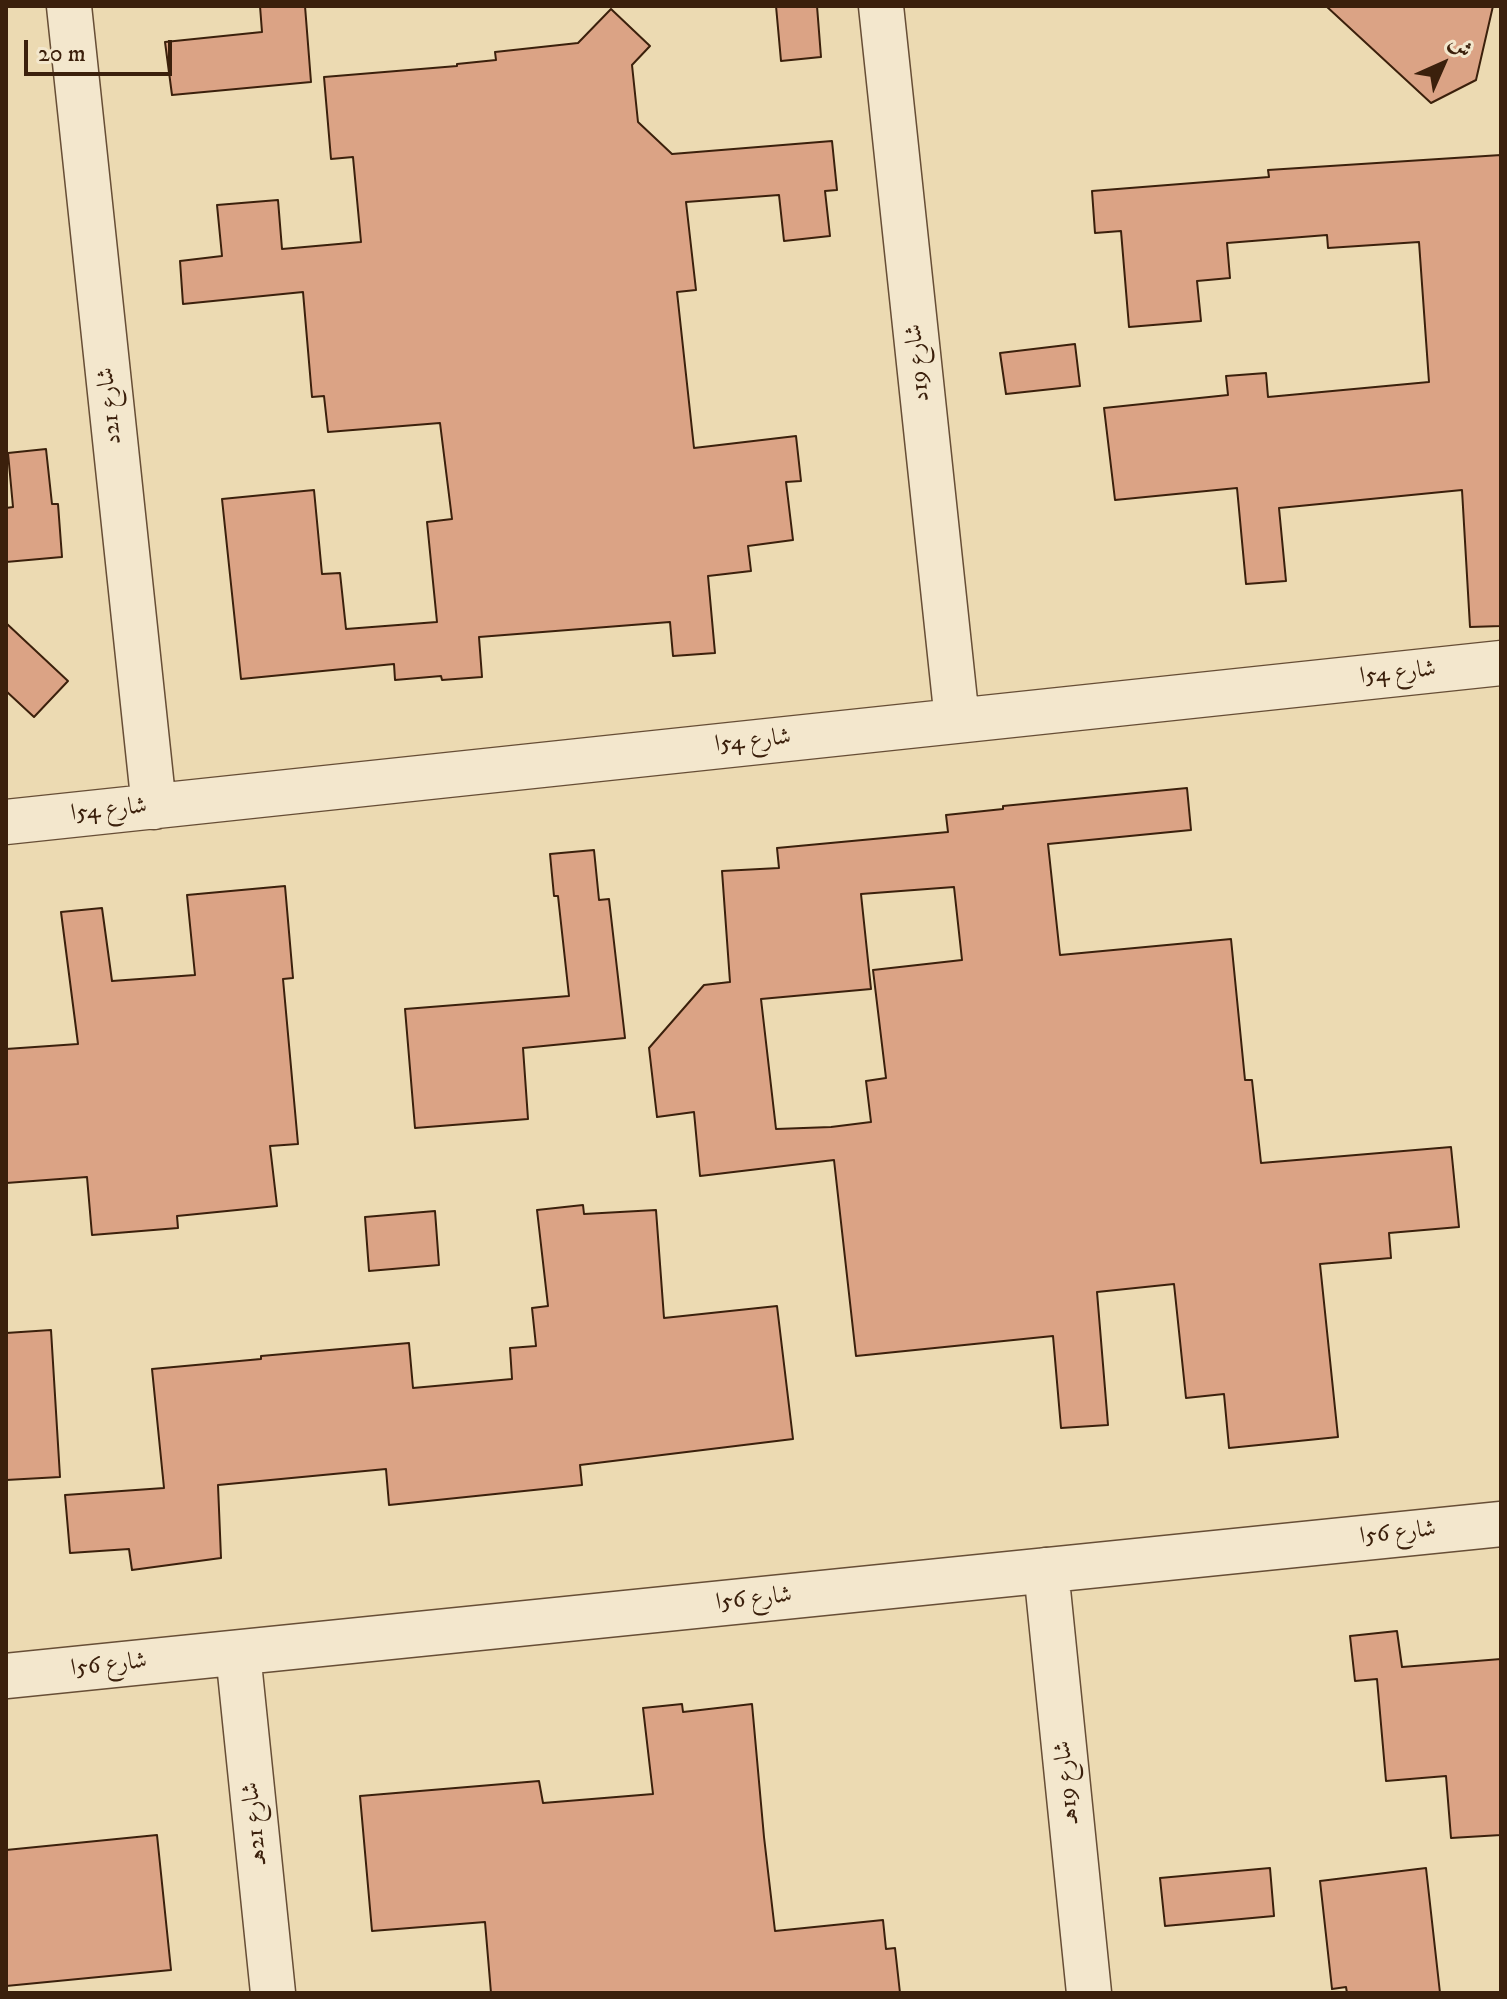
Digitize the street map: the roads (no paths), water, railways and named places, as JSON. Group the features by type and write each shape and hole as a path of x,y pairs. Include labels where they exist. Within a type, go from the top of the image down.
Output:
{"street":[{"name":"شارع 21د","path":"69,6 154,807"},
{"name":"شارع 19د","path":"881,6 957,720"},
{"name":"شارع 54ا","path":"6,822 1501,663"},
{"name":"شارع 56ا","path":"6,1676 1501,1524"},
{"name":"شارع 19هـ","path":"1046,1570 1089,1993"},
{"name":"شارع 21هـ","path":"238,1653 273,1993"}]}
